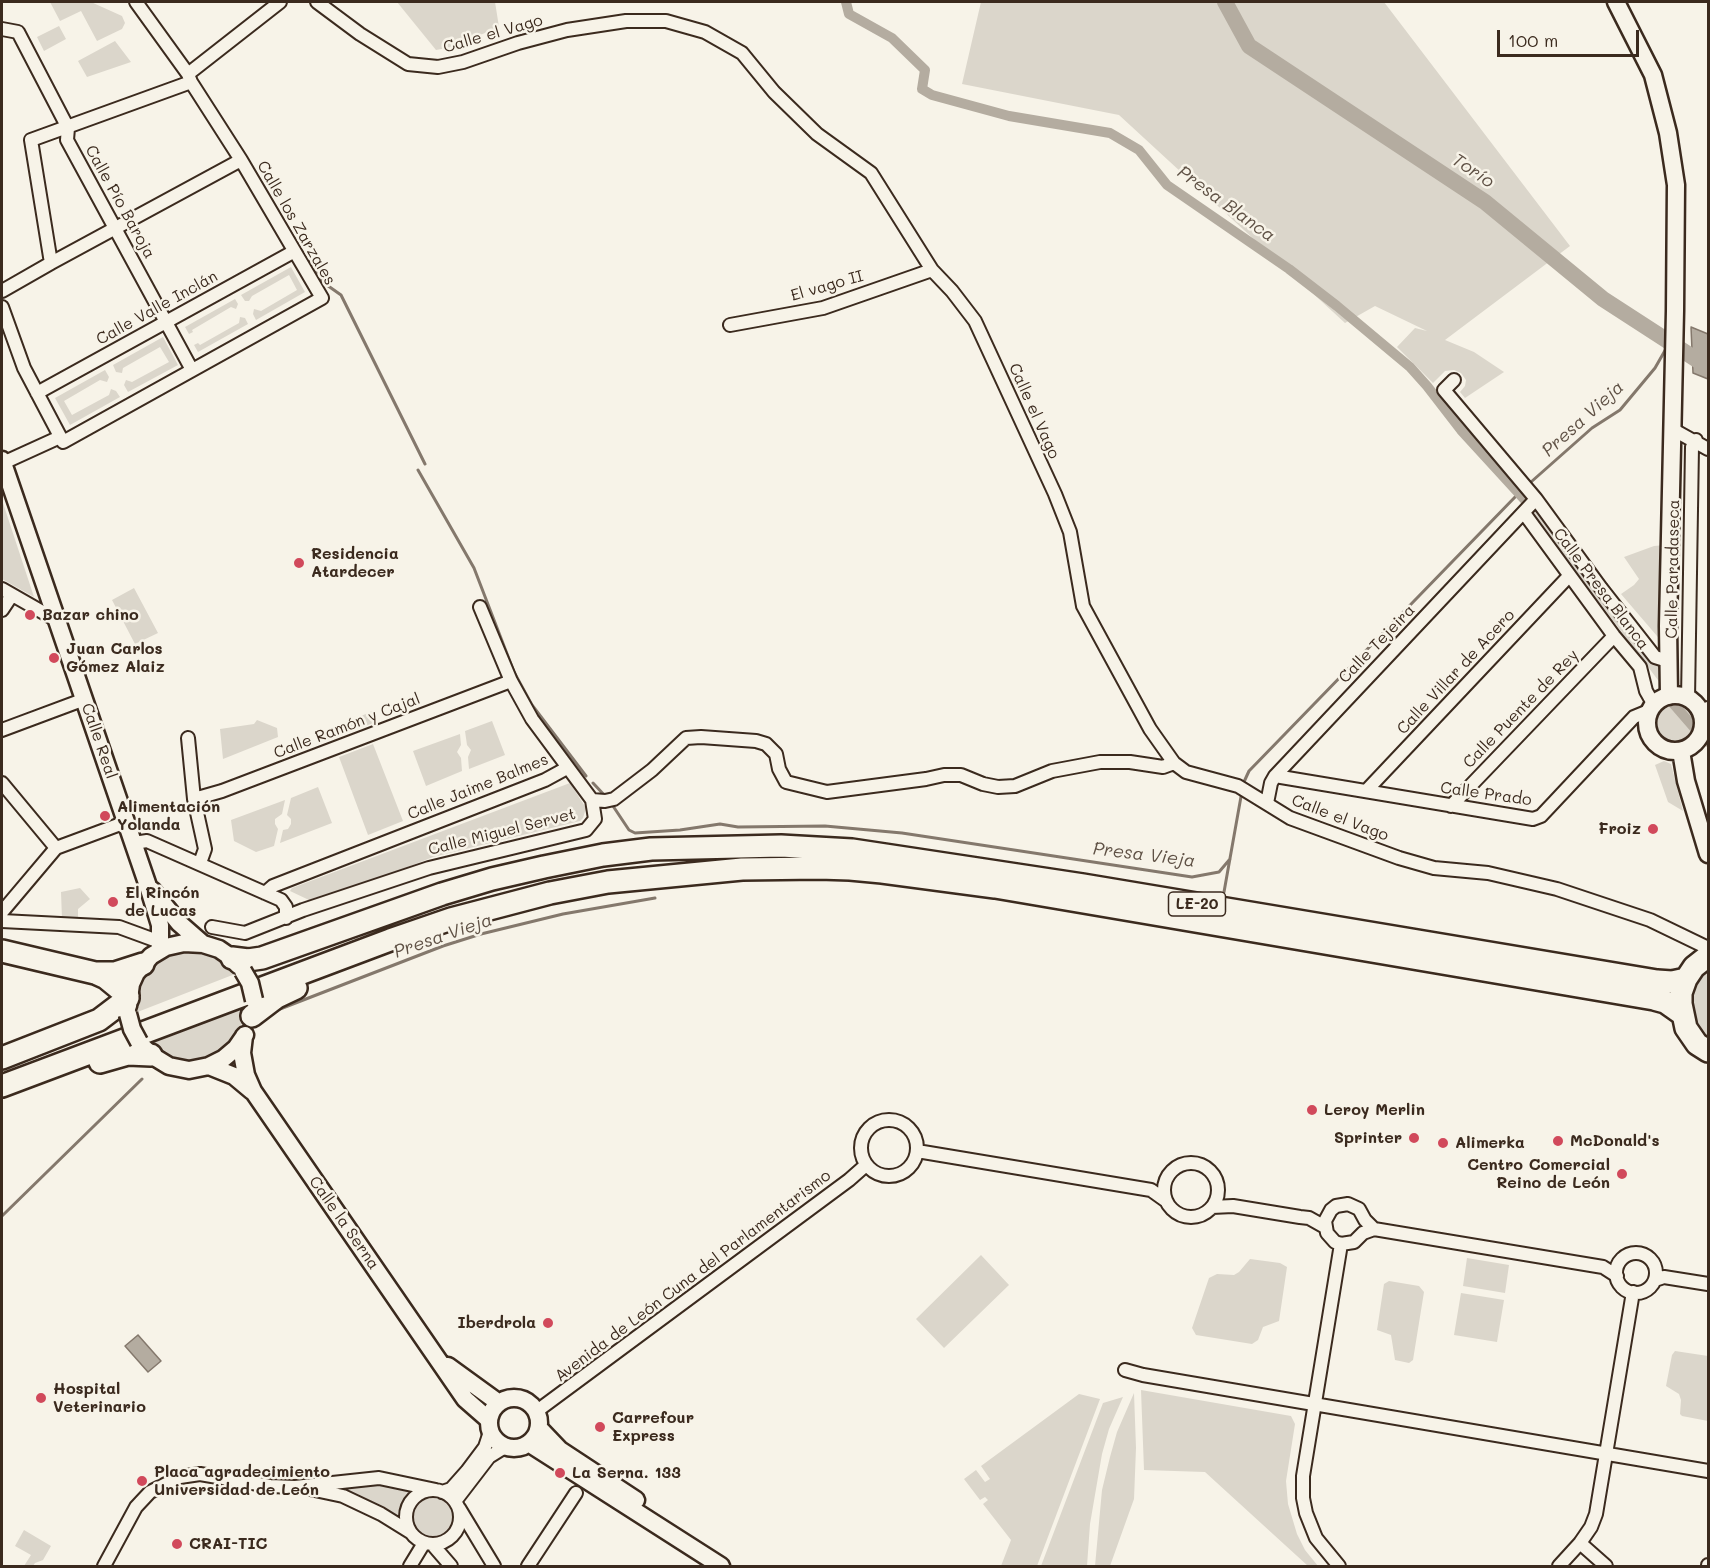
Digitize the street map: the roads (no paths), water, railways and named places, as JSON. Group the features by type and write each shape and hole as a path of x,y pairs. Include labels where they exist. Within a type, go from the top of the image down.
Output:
{"highway":[{"path":"237,964 262,958 482,882 603,855 701,847 781,846 831,848 885,856"},
{"name":"LE-20","path":"2,1071 385,927 495,892 605,868 702,856 820,853 885,856 1083,885 1657,981 1672,982 1700,962"},
{"name":"LE-20","path":"2,1086 451,919 550,893 608,882 742,869 819,868 882,872 946,880 1654,999 1665,1002 1682,1014"},
{"path":"250,1017 287,991 341,971 456,932 552,906 691,883 742,878 850,875 946,880"},
{"path":"2,951 106,978 128,1003 99,1020 2,1058"},
{"path":"1700,962 1681,993 1682,1014 1686,1028 1697,1044 1708,1051"},
{"path":"90,972 115,973 143,964"},
{"path":"90,972 106,996 105,1011 99,1020"},
{"path":"2,1100 117,1056 145,1049"}],"street":[{"name":"Calle los Zarzales","path":"60,437 63,442 322,298 241,160 189,78 136,2"},
{"path":"51,262 31,140 68,128 189,78 280,2"},
{"name":"Calle el Vago","path":"317,2 360,34 408,64 438,67 463,62 567,30 626,21 666,21 705,32 741,54 774,92 817,134 872,173 932,270 975,321 1055,494 1070,532 1083,606 1150,729 1174,763 1186,772 1243,789 1290,818 1400,858 1434,868 1488,873 1557,889 1650,920 1682,935 1700,962"},
{"path":"1616,2 1653,75 1668,133 1676,184 1669,696"},
{"name":"Calle Pío Baroja","path":"2,29 18,32 68,128 67,140 192,369"},
{"path":"2,291 51,262 241,160"},
{"name":"Calle Valle Inclán","path":"37,393 293,252"},
{"name":"El vago II","path":"730,326 823,308 932,270"},
{"path":"2,307 24,368 60,437 2,464"},
{"name":"Calle Presa Blanca","path":"1454,380 1444,390 1530,491 1655,657 1668,661"},
{"path":"1672,429 1696,440 1708,449"},
{"name":"Calle Paradaseca","path":"1688,699 1692,447 1696,440"},
{"name":"Calle Real","path":"2,464 134,843 160,925 162,947"},
{"path":"1524,513 1530,491"},
{"name":"Calle Presa Blanca","path":"1524,513 1614,636 1640,667 1652,708"},
{"name":"Calle Tejeira","path":"1267,803 1271,783 1275,776 1524,513"},
{"name":"Calle Villar de Acero","path":"1366,791 1569,576"},
{"path":"2,610 7,592 58,621"},
{"name":"Calle Jaime Balmes","path":"265,893 273,886 545,780 567,768 532,719 510,681 480,607"},
{"name":"Calle Puente de Rey","path":"1451,806 1614,636"},
{"name":"Calle Ramón y Cajal","path":"194,799 222,791 510,681"},
{"path":"1669,696 1688,699 1705,711 1699,738 1694,744 1681,751 1665,750 1654,742 1647,726 1652,708 1669,696"},
{"path":"2,730 85,699"},
{"name":"Calle Prado","path":"1275,776 1526,818 1541,816 1634,717 1652,708"},
{"path":"188,738 194,799 205,849 200,863"},
{"name":"Calle Miguel Servet","path":"286,918 303,910 429,868 586,830 595,819 592,800 610,800 652,770 686,738 756,741 766,744 776,754 779,769 786,782 827,792 944,775 960,775 998,787 1015,786 1052,771 1100,762 1130,762 1163,767 1174,763"},
{"path":"1681,751 1686,781 1708,854"},
{"path":"567,768 592,800"},
{"path":"2,783 56,848"},
{"path":"2,912 56,848 126,822"},
{"path":"134,843 147,841 303,910"},
{"name":"Calle Real","path":"148,886 179,922 203,944"},
{"path":"212,927 245,933 286,918 286,907 281,900"},
{"path":"2,921 119,927 162,947"},
{"path":"1682,935 1700,962"},
{"path":"184,943 203,944 219,949 237,964 250,983 250,1017 230,1054 209,1066 189,1070 169,1066 145,1049 132,1029 128,1003 136,973 143,964 162,947 184,943"},
{"name":"Calle la Serna","path":"250,1017 243,1053 246,1075 253,1091 465,1399 490,1426 499,1444 505,1447"},
{"name":"Calle la Serna","path":"209,1066 234,1076 253,1091"},
{"path":"881,1120 899,1121 913,1133 917,1151 910,1166 895,1175 879,1174 866,1165 862,1157 862,1139 873,1124 881,1120"},
{"path":"917,1151 1151,1190 1165,1200 1174,1212 1189,1218 1206,1214 1212,1208 1219,1191"},
{"path":"1151,1190 1164,1183 1174,1168 1182,1164 1196,1163 1213,1174 1219,1191 1233,1206"},
{"name":"Avenida de León Cuna del Parlamentarismo","path":"538,1419 866,1165"},
{"path":"1164,1183 1165,1200"},
{"path":"1348,1204 1359,1209 1368,1227 1354,1242 1341,1244 1330,1238 1326,1221 1336,1206 1348,1204"},
{"path":"1212,1208 1233,1206 1326,1221"},
{"path":"1368,1227 1603,1267 1617,1276 1623,1287 1633,1292 1646,1290 1658,1277"},
{"path":"1339,1566 1316,1538 1306,1513 1303,1476 1341,1244"},
{"path":"1603,1267 1619,1263 1629,1254 1639,1253 1651,1259 1658,1277"},
{"path":"1617,1276 1619,1263"},
{"path":"1658,1277 1708,1284"},
{"path":"1559,1566 1580,1543 1591,1527 1596,1514 1633,1292"},
{"name":"Calle la Serna","path":"436,1356 499,1403"},
{"path":"1125,1370 1143,1375 1708,1471"},
{"path":"410,1532 406,1524 406,1515 412,1499 428,1490 451,1489 485,1447 492,1412 499,1403 507,1399 524,1400 531,1404 538,1419 560,1450 627,1494 714,1562"},
{"path":"410,1566 428,1544 441,1543 455,1533 459,1525 457,1504 489,1457 505,1447 518,1449 530,1444 538,1434 538,1419"},
{"path":"530,1444 714,1562"},
{"path":"104,1566 136,1507 150,1492 180,1477 201,1474 270,1486 295,1486 379,1478 439,1491 457,1504 494,1566"},
{"path":"295,1486 343,1496 381,1514 428,1544 451,1566"},
{"path":"528,1566 576,1493"},
{"path":"1580,1543 1606,1566"}],"waterway":[{"name":"Presa Blanca","path":"846,2 849,14 892,38 925,70 922,89 932,95 1009,116 1110,133 1139,150 1167,185 1289,269 1410,367 1461,430 1526,501"},
{"name":"Torío","path":"1225,2 1249,46 1485,202 1603,299 1708,367"},
{"path":"301,251 324,283 341,295 425,464"},
{"name":"Presa Vieja","path":"1531,482 1592,428 1620,410 1655,368 1667,347"},
{"path":"418,470 474,568 514,672 532,705 586,776"},
{"name":"Presa Vieja","path":"1243,784 1249,771 1517,495"},
{"name":"Presa Blanca","path":"1671,701 1697,731"},
{"path":"593,783 607,798"},
{"name":"Presa Vieja","path":"1224,892 1242,791"},
{"name":"Presa Vieja","path":"611,803 629,830 635,833 720,824 738,827 825,826 902,833 1192,877 1219,872 1230,859"},
{"name":"Presa Vieja","path":"280,1009 443,946 481,934 563,914 655,898"},
{"name":"Presa Vieja","path":"2,1216 142,1079"}],"place":[{"name":"Residencia Atardecer","path":"299,563"},
{"name":"Bazar chino","path":"30,615"},
{"name":"Juan Carlos Gómez Alaiz","path":"54,658"},
{"name":"Alimentación Yolanda","path":"105,816"},
{"name":"Froiz","path":"1653,829"},
{"name":"El Rincón de Lucas","path":"113,902"},
{"name":"Leroy Merlin","path":"1312,1110"},
{"name":"Sprinter","path":"1414,1138"},
{"name":"McDonald's","path":"1558,1141"},
{"name":"Alimerka","path":"1443,1143"},
{"name":"Centro Comercial Reino de León","path":"1622,1174"},
{"name":"Iberdrola","path":"548,1323"},
{"name":"Hospital Veterinario","path":"41,1398"},
{"name":"Carrefour Express","path":"600,1427"},
{"name":"La Serna. 133","path":"560,1473"},
{"name":"Placa agradecimiento Universidad de León","path":"142,1481"},
{"name":"CRAI-TIC","path":"177,1544"}]}
